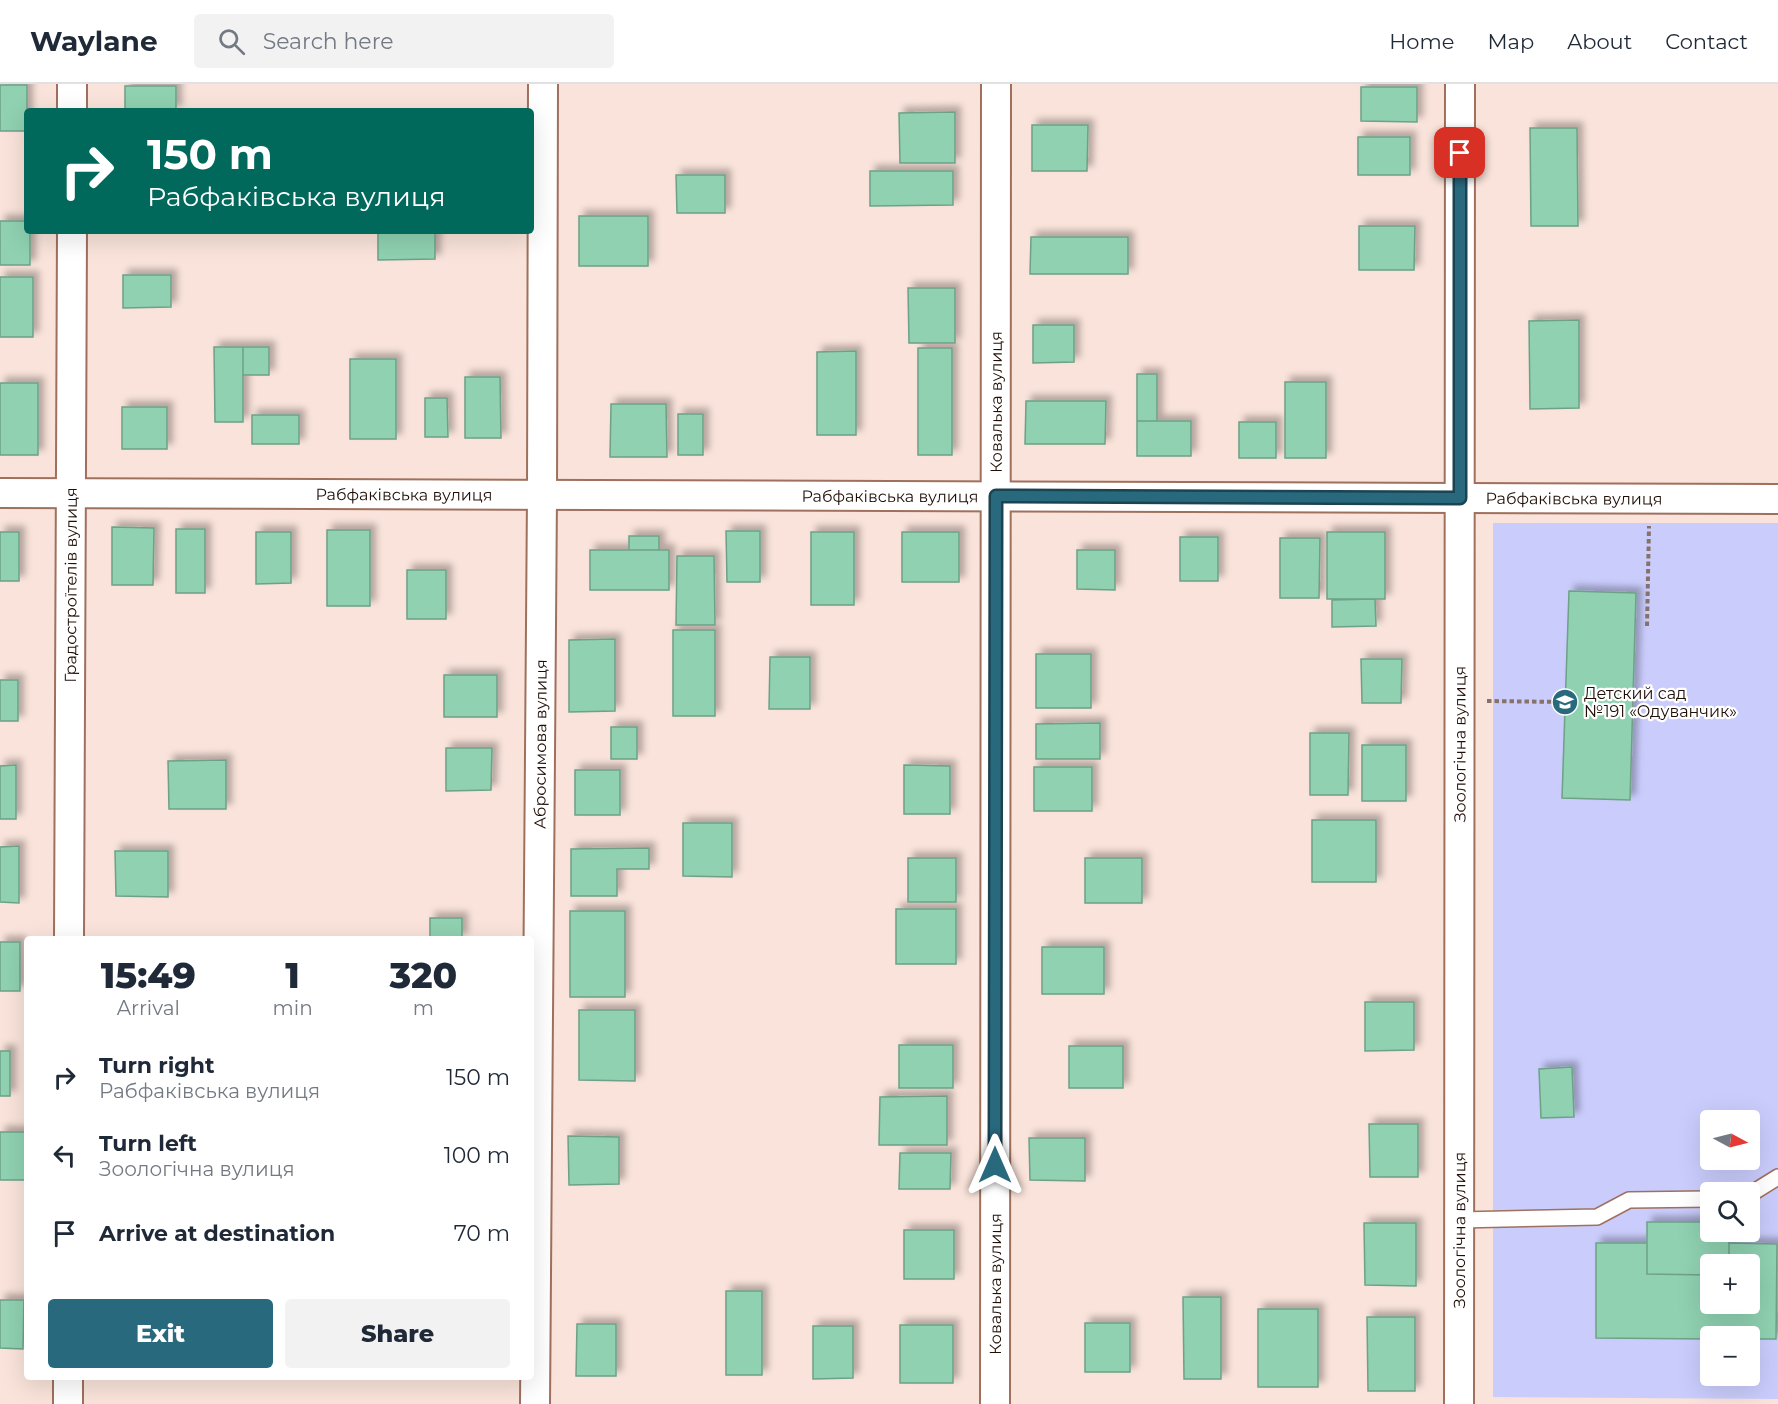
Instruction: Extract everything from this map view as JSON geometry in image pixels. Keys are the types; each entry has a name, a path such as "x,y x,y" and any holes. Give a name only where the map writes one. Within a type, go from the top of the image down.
{"street":[{"path":"72,84 72,108"},
{"name":"Абросимова вулиця","path":"535,1404 543,84"},
{"name":"Ковалька вулиця","path":"995,1404 996,84"},
{"name":"Зоологічна вулиця","path":"1460,84 1460,1404"},
{"name":"Градостроїтелiв вулиця","path":"69,936 72,234"},
{"name":"Рабфаківська вулиця","path":"0,493 1778,499"},
{"path":"68,1380 68,1404"}],"lane":[{"path":"1760,1189 1778,1177"},
{"path":"1460,1220 1597,1217 1629,1200 1700,1199"}],"path":[{"path":"1647,626 1650,499"},
{"path":"1483,701 1565,702"}],"shaded area":[{"path":"1493,523 1778,523 1778,1399 1493,1397"}],"building":[{"path":"0,85 27,85 24,131 0,131"},
{"path":"125,86 176,86 176,108 125,108"},
{"path":"1361,87 1417,87 1417,122 1361,121"},
{"path":"955,112 955,163 900,163 899,113"},
{"path":"1032,125 1088,125 1087,171 1032,171"},
{"path":"1530,128 1577,128 1578,226 1531,226"},
{"path":"1358,137 1410,137 1410,175 1358,175"},
{"path":"870,171 953,171 953,205 870,206"},
{"path":"676,175 725,175 725,213 677,213"},
{"path":"579,216 648,216 648,266 579,266"},
{"path":"0,221 24,221 24,234 30,234 30,265 0,265"},
{"path":"1359,226 1415,226 1414,270 1359,270"},
{"path":"378,234 435,234 435,259 378,260"},
{"path":"1031,237 1128,237 1128,274 1030,274"},
{"path":"123,275 171,275 171,307 123,308"},
{"path":"0,277 33,277 33,337 0,337"},
{"path":"908,288 955,288 955,343 909,343"},
{"path":"1579,320 1579,408 1530,409 1529,321"},
{"path":"1033,325 1074,325 1074,362 1033,363"},
{"path":"214,347 243,347 243,422 215,422"},
{"path":"243,347 269,347 269,375 243,375"},
{"path":"918,348 952,348 952,455 918,455"},
{"path":"856,351 856,435 817,435 817,352"},
{"path":"350,359 396,359 396,439 350,439"},
{"path":"1137,374 1157,374 1157,421 1137,421"},
{"path":"465,377 500,377 501,438 465,438"},
{"path":"1285,382 1326,382 1326,458 1285,458"},
{"path":"0,383 38,383 38,455 0,455"},
{"path":"425,398 447,398 448,437 425,437"},
{"path":"1026,401 1106,401 1105,444 1025,444"},
{"path":"611,404 666,404 667,457 610,457"},
{"path":"122,407 167,407 167,449 122,449"},
{"path":"678,414 703,414 703,455 678,455"},
{"path":"252,415 299,415 299,444 252,444"},
{"path":"1137,421 1191,421 1191,456 1137,456"},
{"path":"1239,422 1276,422 1276,458 1239,458"},
{"path":"112,527 154,528 153,585 112,585"},
{"path":"176,529 205,529 205,593 176,593"},
{"path":"327,530 370,530 370,606 327,606"},
{"path":"726,531 760,531 760,582 727,582"},
{"path":"0,532 19,532 19,581 0,581"},
{"path":"256,532 291,532 291,583 256,584"},
{"path":"811,532 854,532 854,605 811,605"},
{"path":"902,532 959,532 959,582 902,582"},
{"path":"1327,532 1385,532 1385,599 1327,599"},
{"path":"629,536 659,536 659,550 629,550"},
{"path":"1180,537 1218,537 1218,581 1180,581"},
{"path":"1280,538 1320,538 1319,598 1280,598"},
{"path":"590,550 669,550 669,590 590,590"},
{"path":"1077,550 1115,550 1115,590 1077,589"},
{"path":"677,556 714,556 715,625 676,625"},
{"path":"407,570 446,570 446,619 407,619"},
{"path":"1569,591 1636,593 1630,800 1562,798"},
{"path":"1375,599 1376,626 1332,627 1332,600"},
{"path":"673,630 715,630 715,716 673,716"},
{"path":"615,639 615,711 569,712 569,640"},
{"path":"1036,654 1091,654 1091,708 1036,708"},
{"path":"770,657 810,657 810,709 769,709"},
{"path":"1361,659 1402,659 1401,703 1362,703"},
{"path":"444,675 497,675 497,717 444,717"},
{"path":"0,680 18,680 18,721 0,721"},
{"path":"1100,723 1100,759 1036,759 1036,724"},
{"path":"611,727 637,727 637,759 611,759"},
{"path":"1310,733 1349,733 1348,795 1310,795"},
{"path":"1362,745 1406,745 1406,801 1362,801"},
{"path":"446,748 492,748 491,790 446,791"},
{"path":"226,760 226,809 169,809 168,761"},
{"path":"16,765 16,819 0,819 0,766"},
{"path":"904,765 950,766 950,814 904,814"},
{"path":"1034,767 1092,767 1092,811 1034,811"},
{"path":"575,770 620,770 620,815 575,815"},
{"path":"1312,820 1376,820 1376,882 1312,882"},
{"path":"683,823 732,823 732,877 683,876"},
{"path":"19,846 19,903 0,902 0,847"},
{"path":"649,848 649,869 617,869 617,896 571,896 571,849"},
{"path":"115,851 168,851 168,897 116,896"},
{"path":"908,858 956,858 956,902 908,902"},
{"path":"1085,858 1142,858 1142,903 1085,903"},
{"path":"896,909 956,909 956,964 896,964"},
{"path":"570,911 625,911 625,997 570,997"},
{"path":"430,918 462,918 462,936 430,936"},
{"path":"0,942 20,942 20,991 0,991"},
{"path":"1042,947 1104,947 1104,994 1042,994"},
{"path":"1365,1002 1414,1002 1414,1050 1365,1051"},
{"path":"579,1010 635,1010 635,1081 579,1080"},
{"path":"899,1045 953,1045 953,1088 899,1088"},
{"path":"1069,1046 1123,1046 1123,1088 1069,1088"},
{"path":"0,1051 10,1051 10,1096 0,1096"},
{"path":"1572,1067 1574,1117 1541,1118 1539,1069"},
{"path":"947,1096 947,1145 879,1145 880,1097"},
{"path":"1369,1124 1418,1124 1418,1177 1370,1177"},
{"path":"0,1132 24,1132 24,1180 0,1180"},
{"path":"568,1136 619,1137 619,1184 569,1185"},
{"path":"1029,1138 1085,1138 1085,1181 1030,1180"},
{"path":"900,1153 951,1153 950,1189 899,1189"},
{"path":"1647,1222 1700,1222 1700,1242 1729,1242 1729,1254 1700,1254 1700,1275 1647,1274"},
{"path":"1364,1223 1416,1223 1416,1286 1365,1285"},
{"path":"904,1230 954,1230 954,1279 904,1279"},
{"path":"1596,1243 1647,1243 1647,1274 1700,1275 1700,1314 1760,1314 1760,1254 1729,1254 1729,1243 1777,1244 1776,1339 1760,1339 1760,1326 1700,1326 1700,1339 1596,1338"},
{"path":"726,1291 762,1291 762,1375 726,1375"},
{"path":"1183,1297 1221,1297 1221,1379 1184,1379"},
{"path":"0,1300 24,1300 23,1349 0,1348"},
{"path":"1258,1309 1318,1309 1318,1387 1258,1387"},
{"path":"1367,1317 1415,1317 1415,1391 1368,1391"},
{"path":"1085,1323 1130,1323 1130,1372 1085,1372"},
{"path":"577,1324 616,1324 616,1376 576,1376"},
{"path":"900,1325 953,1325 953,1383 900,1383"},
{"path":"813,1326 853,1326 853,1378 813,1379"}],"place":[{"name":"Детский сад №191 «Одуванчик»","path":"1565,702"}],"route":[{"path":"995,1165 996,496 1460,498 1460,153"}]}
